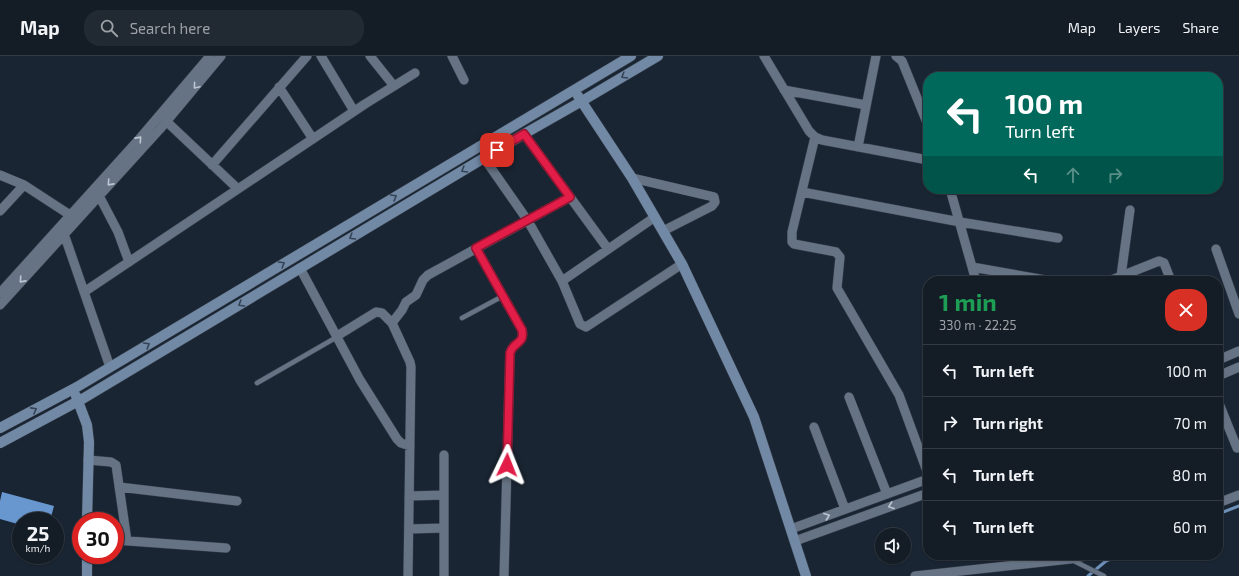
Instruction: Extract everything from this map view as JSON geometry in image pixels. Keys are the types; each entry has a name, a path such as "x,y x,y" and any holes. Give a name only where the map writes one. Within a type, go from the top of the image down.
{"main road":[{"path":"0,428 74,389 631,56"},
{"path":"0,443 78,401 524,134 658,56"},
{"path":"574,90 632,178 682,264 754,417 806,574"},
{"path":"74,389 85,415 87,425 87,512"},
{"path":"87,564 87,576"}],"street":[{"path":"0,305 62,230 70,215 97,192 141,137 210,56"},
{"path":"0,292 62,230 166,121 221,56"},
{"path":"212,165 307,56"},
{"path":"321,56 354,111"},
{"path":"370,56 394,86"},
{"path":"452,56 464,80"},
{"path":"764,56 809,131 815,136 822,140 923,159"},
{"path":"858,147 876,56"},
{"path":"896,56 902,61 923,109"},
{"path":"84,292 354,111 414,73"},
{"path":"279,88 313,139"},
{"path":"784,90 866,106"},
{"path":"166,121 238,189"},
{"path":"524,134 608,249"},
{"path":"815,136 792,232 792,242 794,244 836,252 839,254 837,288 899,395 923,460"},
{"path":"484,158 528,221 562,281 580,324 586,327 682,264"},
{"path":"0,175 24,185 70,215"},
{"path":"632,178 714,198 715,202 712,206 663,231"},
{"path":"0,211 24,185"},
{"path":"97,192 118,232 129,262"},
{"path":"802,192 960,222 1058,238"},
{"path":"952,194 975,276"},
{"path":"392,323 406,302 416,295 425,277 570,197"},
{"path":"1115,276 1130,210"},
{"path":"562,281 655,217"},
{"path":"62,230 110,367"},
{"path":"476,248 522,330 523,336 522,339 511,348 510,353 504,576"},
{"path":"1216,249 1239,314"},
{"path":"1122,276 1159,261 1164,263 1169,276"},
{"path":"972,267 1023,276"},
{"path":"300,268 360,380 397,439 401,443 410,446"},
{"path":"337,336 376,312 382,313 392,323 411,364 408,576"},
{"path":"1223,358 1239,351"},
{"path":"1223,359 1236,368"},
{"path":"1223,374 1236,368"},
{"path":"850,397 887,494"},
{"path":"1223,413 1237,448"},
{"path":"814,426 845,509"},
{"path":"444,455 444,576"},
{"path":"88,460 114,463 116,465 127,541"},
{"path":"791,529 923,481"},
{"path":"119,487 237,501"},
{"path":"904,487 908,500"},
{"path":"795,541 923,494"},
{"path":"409,496 444,495"},
{"path":"1223,501 1239,495"},
{"path":"409,529 444,528"},
{"path":"124,541 226,548"},
{"path":"915,576 1019,560"}],"lane":[{"path":"462,318 503,296"},
{"path":"257,383 337,336"},
{"path":"1072,560 1103,576"}],"building":[{"path":"2,492 54,506 52,512 12,512 12,522 0,519 0,501"}],"waterway":[{"path":"1223,512 1239,506"},
{"path":"1088,576 1108,560"}],"route":[{"path":"497,150 524,134 570,197 476,248 522,330 523,336 520,341 511,348 510,353 507,465"}]}
